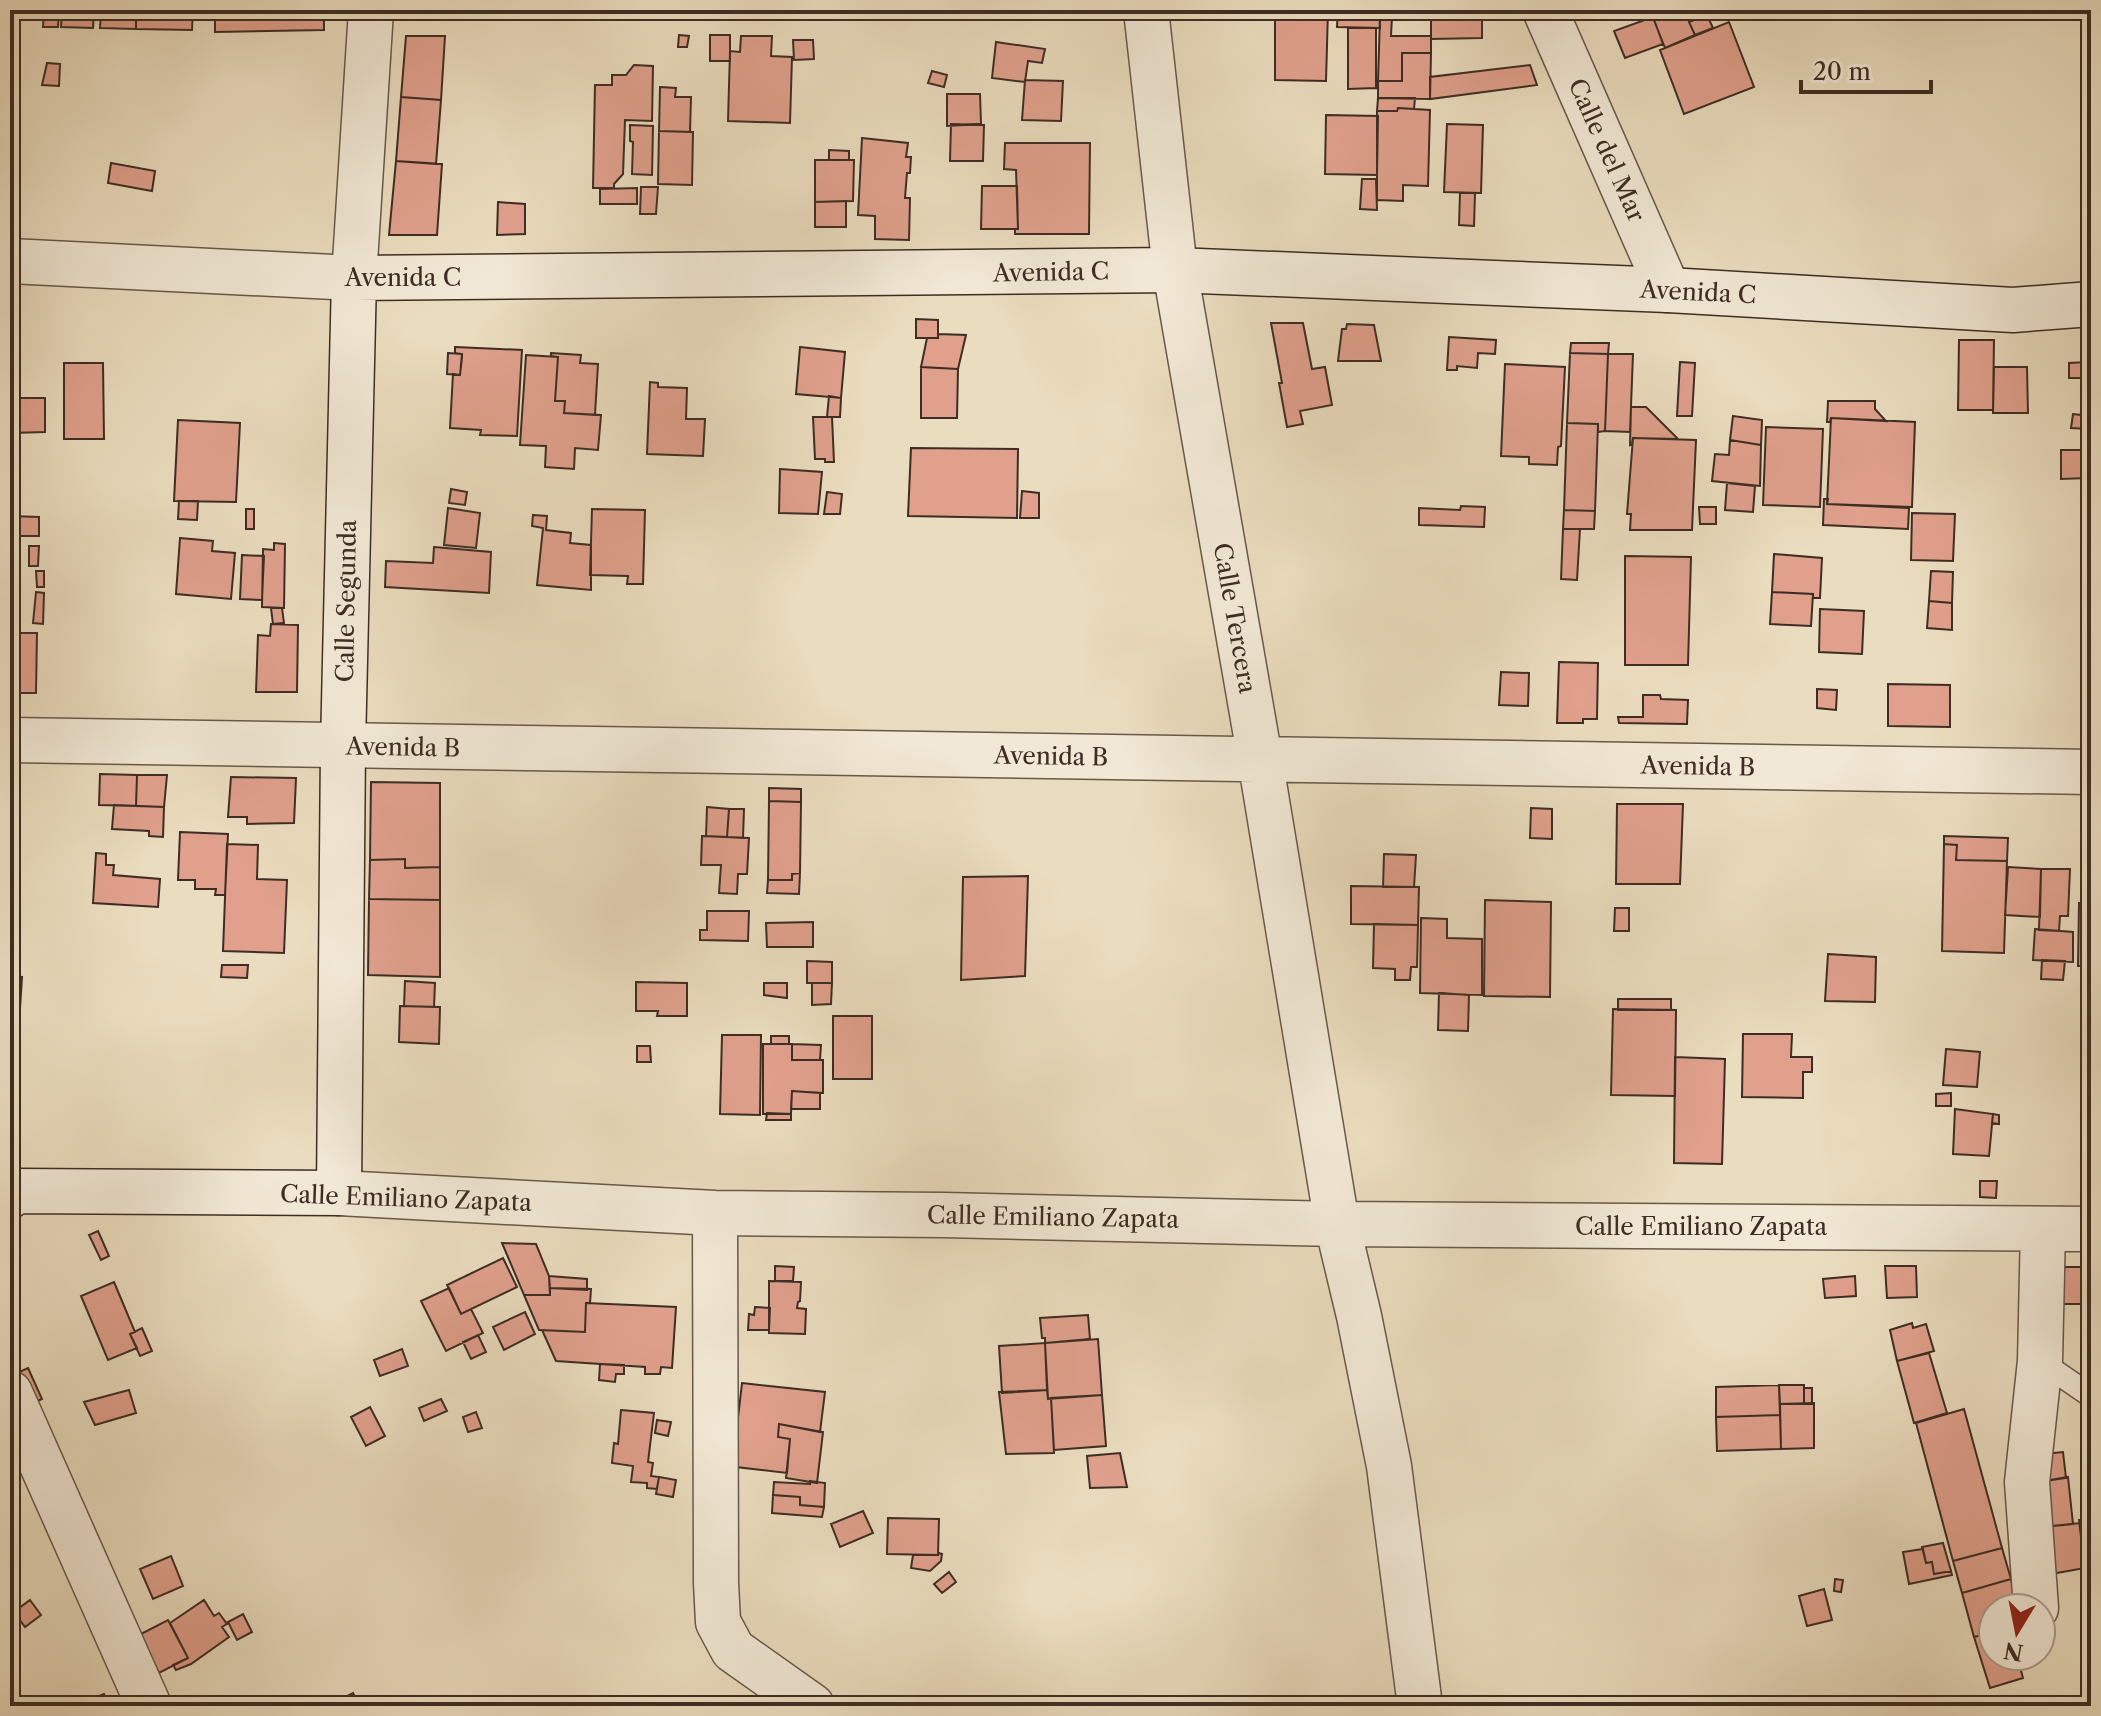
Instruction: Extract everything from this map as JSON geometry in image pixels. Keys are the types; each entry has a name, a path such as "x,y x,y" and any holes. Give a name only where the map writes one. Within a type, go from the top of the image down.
{"street":[{"name":"Calle Segunda","path":"339,1193 343,746 354,278 371,10"},
{"name":"Calle Tercera","path":"1146,10 1175,270 1337,1224 1389,1466 1420,1706"},
{"name":"Calle del Mar","path":"1545,10 1668,290"},
{"name":"Avenida C","path":"10,261 354,278 1175,270 1668,290 2013,310 2091,304"},
{"name":"Avenida B","path":"10,740 2091,772"},
{"name":"Calle Emiliano Zapata","path":"12,1192 339,1193 715,1213 1337,1224 2091,1229"},
{"path":"715,1213 718,1622 733,1650 812,1706"},
{"path":"2035,1592 2027,1482 2040,1361 2043,1229"},
{"path":"10,1393 149,1706"}],"lane":[{"path":"2040,1361 2091,1396"}],"building":[{"path":"44,10 59,10 58,27 43,27"},
{"path":"101,10 136,10 136,29 100,28"},
{"path":"136,10 193,10 192,30 136,29"},
{"path":"215,10 324,10 324,30 215,32"},
{"path":"1275,10 1328,10 1326,81 1275,80"},
{"path":"1338,10 1380,10 1380,28 1337,27"},
{"path":"1431,10 1482,10 1482,38 1431,39"},
{"path":"1650,10 1705,10 1707,15 1689,22 1695,35 1665,48"},
{"path":"62,11 94,13 93,28 61,27"},
{"path":"1707,15 1713,28 1695,35 1689,22"},
{"path":"1380,16 1392,16 1391,36 1431,36 1431,53 1402,53 1402,81 1378,81"},
{"path":"1653,17 1663,44 1625,58 1614,31"},
{"path":"1729,22 1754,87 1684,114 1660,50"},
{"path":"1348,28 1376,28 1376,88 1348,89"},
{"path":"679,35 689,36 687,47 678,47"},
{"path":"710,35 730,35 730,61 710,61"},
{"path":"406,36 445,36 441,100 401,97"},
{"path":"741,36 772,36 771,56 792,57 790,123 728,121 730,51 740,52"},
{"path":"793,40 813,40 814,59 794,60"},
{"path":"996,42 1045,49 1042,63 1028,61 1025,82 992,78"},
{"path":"1402,53 1431,53 1430,99 1378,98 1378,81 1402,81"},
{"path":"47,63 60,64 59,86 42,85"},
{"path":"634,65 653,66 652,121 625,120 623,174 614,188 593,188 595,85 612,85 612,75 626,75"},
{"path":"1530,65 1537,85 1430,99 1430,77"},
{"path":"932,71 947,75 944,87 928,83"},
{"path":"1025,80 1063,81 1061,121 1022,120"},
{"path":"660,87 676,88 675,97 691,97 690,132 659,131"},
{"path":"947,94 980,94 981,124 947,126"},
{"path":"401,97 441,100 436,164 396,161"},
{"path":"1378,98 1415,98 1414,109 1377,111"},
{"path":"1398,108 1430,110 1428,186 1403,185 1403,201 1377,200 1377,111 1397,111"},
{"path":"1326,115 1378,116 1377,175 1325,174"},
{"path":"951,124 984,125 983,161 950,161"},
{"path":"1447,124 1483,125 1481,193 1444,192"},
{"path":"630,125 653,126 652,175 632,174"},
{"path":"659,131 693,132 692,185 658,184"},
{"path":"862,138 908,143 906,157 911,157 905,198 910,198 909,240 875,239 875,216 858,215"},
{"path":"1005,143 1090,143 1089,234 1015,234 1015,229 1018,229 1016,170 1004,169"},
{"path":"829,150 849,151 849,160 829,160"},
{"path":"815,160 854,160 853,201 815,202"},
{"path":"396,161 442,164 437,235 389,235"},
{"path":"111,163 155,171 152,191 108,183"},
{"path":"1362,179 1376,179 1377,210 1360,209"},
{"path":"982,186 1017,186 1018,229 981,229"},
{"path":"641,187 658,187 656,214 640,214"},
{"path":"637,188 637,204 600,204 600,189"},
{"path":"1460,193 1475,193 1474,226 1459,225"},
{"path":"846,201 846,227 815,227 815,202"},
{"path":"498,202 525,204 525,234 497,235"},
{"path":"916,319 938,320 938,338 916,338"},
{"path":"1271,323 1303,323 1312,369 1325,367 1332,405 1300,411 1303,424 1287,427"},
{"path":"1347,324 1374,325 1381,361 1338,361 1342,329 1346,329"},
{"path":"938,334 966,335 958,369 921,367 927,338 938,338"},
{"path":"1449,337 1496,340 1495,354 1478,353 1477,368 1457,366 1457,370 1447,370"},
{"path":"1959,340 1994,340 1993,410 1958,410"},
{"path":"1571,343 1609,343 1608,354 1570,353"},
{"path":"455,347 522,350 517,436 480,435 481,430 450,428 453,374 460,375 462,357 462,354 455,353"},
{"path":"800,347 845,352 841,398 796,394"},
{"path":"448,353 462,354 460,375 447,374"},
{"path":"551,353 581,355 580,363 598,364 595,415 564,413 565,401 555,401 558,357 551,356"},
{"path":"1570,353 1608,354 1605,431 1598,432 1598,424 1567,423"},
{"path":"1608,354 1633,354 1630,432 1605,431"},
{"path":"526,355 558,357 555,401 565,401 564,413 601,415 598,450 575,448 574,469 545,467 546,446 520,445"},
{"path":"1680,362 1695,363 1692,416 1677,416"},
{"path":"2087,362 2086,378 2069,378 2069,363"},
{"path":"64,363 103,363 104,439 64,439"},
{"path":"1505,364 1565,367 1561,446 1558,447 1557,465 1529,464 1529,457 1501,456"},
{"path":"921,367 958,369 957,418 921,418"},
{"path":"1994,367 2027,367 2028,413 1993,413"},
{"path":"650,382 658,383 658,387 687,388 686,419 705,419 703,456 647,454"},
{"path":"829,396 841,398 840,417 827,417"},
{"path":"10,398 45,398 45,432 10,433"},
{"path":"1828,401 1875,401 1875,409 1886,421 1831,418 1827,422"},
{"path":"1631,407 1646,407 1678,439 1633,438 1630,445"},
{"path":"2073,414 2089,416 2089,429 2071,428"},
{"path":"1733,416 1762,420 1761,445 1730,440"},
{"path":"813,417 832,417 834,462 815,459"},
{"path":"1831,418 1915,422 1912,507 1827,504"},
{"path":"178,420 240,423 236,502 174,501"},
{"path":"1567,423 1598,424 1595,511 1564,510"},
{"path":"1766,427 1823,429 1820,507 1763,505"},
{"path":"1633,438 1696,440 1692,530 1630,530 1631,514 1627,514"},
{"path":"1730,440 1761,445 1760,486 1712,481 1715,454 1729,455"},
{"path":"911,448 1018,449 1017,518 908,516"},
{"path":"2061,450 2088,450 2087,478 2061,479"},
{"path":"780,469 822,472 818,514 779,513"},
{"path":"1727,483 1755,486 1753,512 1725,510"},
{"path":"451,489 467,492 465,505 449,503"},
{"path":"1022,491 1039,493 1039,518 1020,518"},
{"path":"827,492 842,494 840,514 824,514"},
{"path":"1824,499 1828,499 1827,504 1909,508 1908,529 1823,525"},
{"path":"179,501 198,501 197,520 178,519"},
{"path":"1461,506 1485,507 1484,527 1419,525 1419,508 1460,510"},
{"path":"1699,507 1716,507 1716,524 1700,524"},
{"path":"448,508 480,513 476,548 444,545"},
{"path":"246,509 254,509 254,529 246,529"},
{"path":"592,509 645,510 643,584 627,584 628,576 590,575"},
{"path":"1564,510 1595,511 1594,529 1563,529"},
{"path":"1912,513 1955,514 1953,561 1911,560"},
{"path":"533,515 547,516 546,530 571,533 570,543 591,545 591,590 537,585 543,528 532,526"},
{"path":"10,516 39,517 39,536 10,536"},
{"path":"1563,529 1580,529 1577,580 1561,579"},
{"path":"180,538 213,541 212,551 235,553 231,599 176,594"},
{"path":"274,543 285,544 284,608 262,607 263,549 274,550"},
{"path":"29,546 39,546 38,566 29,566"},
{"path":"434,547 491,552 489,593 385,587 386,561 433,563"},
{"path":"1774,554 1822,558 1820,598 1813,598 1813,594 1772,592"},
{"path":"242,555 264,556 262,600 240,599"},
{"path":"1625,556 1691,557 1688,665 1625,665"},
{"path":"36,571 44,571 44,587 37,587"},
{"path":"1931,571 1953,572 1952,603 1929,601"},
{"path":"36,592 44,593 43,624 33,623"},
{"path":"1772,592 1813,594 1811,626 1770,624"},
{"path":"1929,601 1952,603 1952,630 1927,628"},
{"path":"271,608 282,608 284,623 273,624"},
{"path":"1820,609 1864,611 1862,654 1819,652"},
{"path":"271,624 298,625 297,692 256,692 258,635 270,636"},
{"path":"10,633 37,633 36,693 10,693"},
{"path":"1559,662 1598,663 1597,719 1583,719 1583,723 1557,723"},
{"path":"1501,672 1529,673 1528,706 1499,705"},
{"path":"1888,684 1950,685 1950,727 1888,726"},
{"path":"1817,689 1837,690 1836,710 1817,708"},
{"path":"1643,695 1688,700 1687,724 1619,723 1618,717 1643,717"},
{"path":"100,774 137,775 136,806 99,805"},
{"path":"137,775 167,775 164,807 136,806"},
{"path":"231,777 296,778 294,823 247,824 247,817 228,817"},
{"path":"371,782 440,783 440,867 405,868 405,859 370,860"},
{"path":"769,788 801,789 801,802 769,801"},
{"path":"769,801 801,802 800,873 792,874 792,880 768,880"},
{"path":"1617,804 1683,804 1680,884 1616,884"},
{"path":"114,805 164,807 163,837 149,836 149,831 112,829"},
{"path":"707,807 729,809 727,837 706,836"},
{"path":"1531,808 1552,809 1552,839 1530,838"},
{"path":"729,809 744,809 743,838 727,837"},
{"path":"180,832 228,834 225,895 215,895 216,889 195,889 195,880 178,880"},
{"path":"702,836 749,838 747,874 738,874 737,894 719,893 721,865 701,865"},
{"path":"1944,836 2008,838 2007,861 1956,860 1957,845 1944,844"},
{"path":"227,844 258,845 257,879 287,880 284,953 223,951"},
{"path":"1944,844 1957,845 1956,860 2007,861 2004,953 1942,951"},
{"path":"96,853 106,854 106,865 114,865 113,875 160,879 158,907 93,903"},
{"path":"1384,854 1416,855 1414,887 1383,887"},
{"path":"405,859 405,868 440,867 440,900 369,899 370,860"},
{"path":"2008,867 2041,869 2040,917 2005,915"},
{"path":"2041,869 2070,869 2068,916 2060,916 2059,931 2039,930"},
{"path":"800,873 799,894 767,893 768,880 792,880 792,874"},
{"path":"1028,876 1025,976 961,980 963,877"},
{"path":"1351,886 1419,887 1418,925 1351,924"},
{"path":"369,899 440,900 440,977 368,975"},
{"path":"1485,900 1551,902 1550,997 1484,996"},
{"path":"2079,903 2091,903 2091,966 2078,966"},
{"path":"1615,908 1629,908 1629,931 1614,931"},
{"path":"707,911 749,911 748,941 700,940 700,930 707,930"},
{"path":"1421,918 1447,919 1447,938 1482,939 1482,995 1420,993"},
{"path":"813,922 813,947 767,947 766,923"},
{"path":"1374,924 1418,925 1417,967 1411,967 1410,980 1395,980 1395,969 1373,968"},
{"path":"2035,929 2073,932 2073,962 2033,960"},
{"path":"1828,954 1876,957 1875,1002 1825,1001"},
{"path":"2042,960 2065,961 2063,980 2041,979"},
{"path":"807,961 832,962 832,983 807,983"},
{"path":"222,965 248,965 247,978 221,977"},
{"path":"10,976 22,977 18,1040 10,1039"},
{"path":"405,981 435,983 434,1007 404,1006"},
{"path":"636,982 687,983 687,1016 657,1016 658,1011 636,1011"},
{"path":"764,983 787,983 787,998 764,995"},
{"path":"812,983 832,983 831,1004 812,1005"},
{"path":"1439,993 1469,995 1468,1031 1438,1030"},
{"path":"1618,999 1671,999 1671,1010 1618,1010"},
{"path":"400,1006 440,1007 439,1044 399,1042"},
{"path":"1613,1009 1676,1010 1675,1096 1611,1095"},
{"path":"833,1016 872,1016 872,1079 833,1079"},
{"path":"1743,1034 1792,1034 1791,1057 1812,1057 1812,1072 1803,1072 1803,1098 1742,1097"},
{"path":"722,1035 761,1035 760,1115 720,1114"},
{"path":"771,1036 789,1036 789,1044 771,1044"},
{"path":"10,1039 13,1039 10,1083"},
{"path":"763,1044 792,1044 792,1060 823,1060 823,1093 792,1091 791,1114 763,1114"},
{"path":"792,1044 821,1045 820,1060 792,1060"},
{"path":"637,1046 650,1046 651,1062 637,1062"},
{"path":"1946,1049 1980,1052 1977,1087 1943,1085"},
{"path":"1675,1057 1725,1059 1722,1164 1674,1163"},
{"path":"792,1091 820,1093 820,1109 791,1109"},
{"path":"1951,1093 1951,1106 1936,1106 1936,1094"},
{"path":"1955,1109 1993,1114 1989,1156 1953,1154"},
{"path":"767,1113 791,1114 791,1120 766,1120"},
{"path":"1993,1114 1999,1115 1999,1124 1992,1123"},
{"path":"1980,1181 1997,1181 1996,1198 1980,1197"},
{"path":"98,1231 109,1256 101,1260 89,1235"},
{"path":"502,1243 536,1244 549,1276 550,1295 524,1295"},
{"path":"503,1258 517,1287 461,1314 447,1285"},
{"path":"775,1266 794,1267 793,1281 775,1281"},
{"path":"1885,1266 1916,1266 1917,1297 1887,1298"},
{"path":"2059,1267 2091,1267 2091,1304 2059,1304"},
{"path":"549,1276 587,1279 587,1290 550,1288"},
{"path":"1855,1276 1856,1296 1825,1298 1823,1279"},
{"path":"769,1281 801,1282 797,1308 806,1309 805,1334 769,1333"},
{"path":"114,1282 135,1332 130,1334 137,1348 108,1360 81,1296"},
{"path":"449,1288 461,1314 471,1309 483,1333 446,1351 421,1301"},
{"path":"550,1288 591,1289 590,1303 586,1303 585,1332 539,1330 524,1295 550,1295"},
{"path":"586,1303 676,1307 672,1368 661,1367 660,1374 645,1374 645,1367 556,1361 542,1330 585,1332"},
{"path":"755,1307 770,1308 769,1330 748,1330 749,1314 754,1315"},
{"path":"525,1312 535,1334 504,1350 493,1327"},
{"path":"1088,1315 1090,1339 1045,1343 1045,1338 1042,1338 1040,1318"},
{"path":"1912,1323 1913,1328 1926,1324 1934,1351 1897,1361 1890,1330"},
{"path":"142,1328 152,1351 140,1356 130,1334"},
{"path":"478,1335 486,1352 471,1359 463,1342"},
{"path":"1098,1339 1102,1395 1048,1399 1045,1343"},
{"path":"1045,1343 1047,1390 1002,1393 999,1346"},
{"path":"402,1349 408,1366 380,1376 374,1360"},
{"path":"1929,1353 1947,1413 1914,1423 1897,1361"},
{"path":"600,1364 624,1365 624,1374 616,1374 615,1382 599,1380"},
{"path":"28,1368 42,1399 18,1410 10,1376"},
{"path":"742,1383 825,1392 820,1432 779,1424 778,1437 790,1439 787,1473 727,1466 731,1418 738,1418"},
{"path":"1779,1385 1804,1385 1804,1404 1780,1404"},
{"path":"1779,1385 1780,1415 1716,1417 1716,1387"},
{"path":"1804,1388 1812,1388 1812,1404 1804,1404"},
{"path":"129,1390 136,1413 95,1425 84,1402"},
{"path":"1047,1390 1048,1399 1051,1398 1054,1453 1006,1454 999,1392"},
{"path":"1102,1395 1106,1446 1054,1450 1051,1398"},
{"path":"441,1399 447,1411 424,1421 419,1408"},
{"path":"1814,1403 1814,1448 1781,1449 1780,1404"},
{"path":"370,1407 385,1436 366,1446 351,1417"},
{"path":"1964,1409 2002,1548 1953,1561 1916,1423"},
{"path":"621,1410 654,1413 648,1462 653,1463 651,1476 659,1477 657,1489 647,1488 647,1483 631,1482 633,1466 612,1463 614,1443 618,1444"},
{"path":"476,1412 482,1428 468,1432 463,1417"},
{"path":"1780,1415 1781,1449 1717,1451 1716,1417"},
{"path":"657,1420 671,1422 668,1436 655,1433"},
{"path":"779,1424 823,1432 817,1483 786,1478 790,1439 778,1437"},
{"path":"2063,1452 2066,1478 2038,1482 2035,1455"},
{"path":"1120,1453 1127,1487 1090,1488 1087,1456"},
{"path":"659,1477 676,1480 673,1497 656,1494"},
{"path":"2068,1477 2073,1524 2043,1527 2038,1482"},
{"path":"810,1481 825,1483 824,1507 800,1505 800,1497 773,1495 774,1482 810,1484"},
{"path":"773,1495 800,1497 800,1505 824,1507 822,1517 772,1513"},
{"path":"863,1511 873,1533 840,1547 831,1524"},
{"path":"888,1518 939,1519 938,1555 887,1554"},
{"path":"2091,1518 2091,1570 2085,1571 2079,1520"},
{"path":"2080,1523 2085,1568 2040,1576 2043,1527"},
{"path":"1943,1543 1951,1571 1934,1574 1932,1562 1926,1563 1922,1547"},
{"path":"2002,1548 2011,1579 1962,1593 1953,1561"},
{"path":"1923,1549 1926,1563 1932,1562 1934,1574 1951,1571 1952,1575 1909,1584 1903,1552"},
{"path":"942,1554 941,1561 930,1571 911,1568 913,1555"},
{"path":"171,1556 183,1586 153,1599 140,1569"},
{"path":"949,1572 956,1582 942,1593 934,1584"},
{"path":"1835,1579 1843,1580 1841,1592 1834,1591"},
{"path":"2011,1579 2014,1592 1977,1592 1977,1636 1974,1637 1962,1593"},
{"path":"1824,1589 1832,1620 1807,1626 1799,1596"},
{"path":"30,1600 41,1615 25,1627 14,1612"},
{"path":"204,1600 214,1616 219,1613 227,1624 222,1627 229,1637 191,1664 176,1670 173,1665 188,1658 170,1623"},
{"path":"243,1614 252,1632 237,1640 228,1622"},
{"path":"168,1620 188,1658 159,1673 139,1635"},
{"path":"1985,1672 2021,1672 2023,1678 1990,1688"},
{"path":"353,1693 359,1706 327,1706"},
{"path":"104,1694 109,1706 74,1706"}]}
